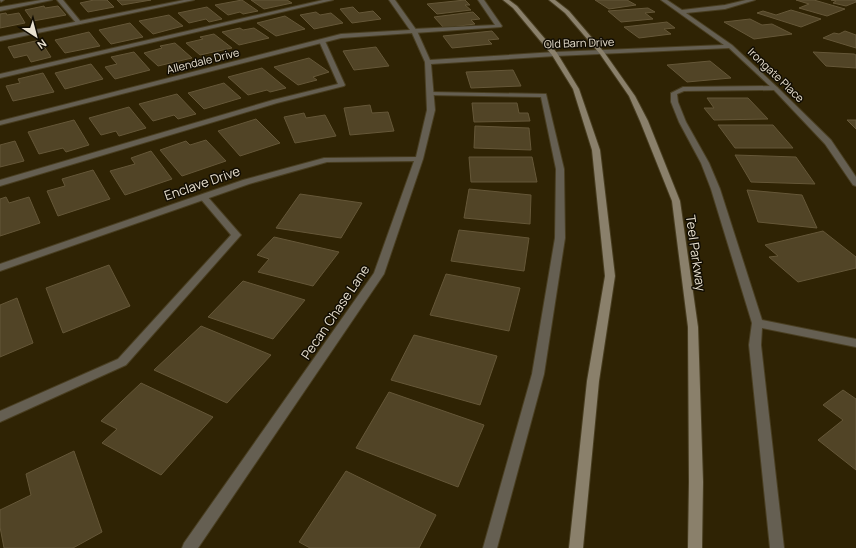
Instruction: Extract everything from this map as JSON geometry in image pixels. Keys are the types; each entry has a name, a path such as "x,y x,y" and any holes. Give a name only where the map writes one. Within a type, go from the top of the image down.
{"main road":[{"path":"506,0 515,7 555,54 576,89 596,150 610,276 593,381 576,548"},
{"name":"Teel Parkway","path":"552,0 567,12 602,53 632,96 644,121 676,201 693,327 696,482 695,548"}],"street":[{"path":"0,9 49,0"},
{"path":"60,0 79,23"},
{"path":"0,39 191,0"},
{"path":"0,76 330,0"},
{"name":"Pecan Chase Lane","path":"189,548 379,274 419,159 431,110 428,62 414,31 398,6 392,0"},
{"name":"Allendale Drive","path":"0,123 341,36 499,26 481,0"},
{"name":"Irongate Place","path":"664,0 730,46 776,88 828,142 856,183"},
{"path":"682,12 725,7 752,0"},
{"path":"0,183 275,101 342,85 322,41"},
{"name":"Old Barn Drive","path":"428,62 555,54 730,46"},
{"path":"776,88 682,89 674,93 674,99 680,117 710,173 743,277 752,299 757,323 755,345 777,548"},
{"path":"430,94 544,95 560,169 560,238 538,374 490,548"},
{"name":"Enclave Drive","path":"0,268 246,182 327,160 419,159"},
{"path":"0,417 122,362 236,234 203,197"},
{"path":"757,323 856,343"}],"building":[{"path":"94,0 107,0 114,7 88,12 80,3"},
{"path":"117,0 151,0 122,5"},
{"path":"242,0 258,11 243,14 240,12 228,15 215,5"},
{"path":"251,0 287,0 292,3 264,9"},
{"path":"465,0 470,5 465,5 471,10 437,14 427,4"},
{"path":"595,0 627,0 636,5 609,9"},
{"path":"796,0 814,0 845,9 827,16 799,8 809,4"},
{"path":"831,0 856,0 856,2 846,6 833,3 836,1"},
{"path":"44,6 45,8 58,6 66,15 33,21 25,10"},
{"path":"207,7 222,19 209,22 206,19 189,23 178,13"},
{"path":"353,7 359,13 373,11 381,19 352,23 340,9"},
{"path":"648,8 655,12 645,13 653,19 621,22 608,11"},
{"path":"791,10 821,19 801,27 757,13 763,11 776,15"},
{"path":"316,12 320,15 331,13 343,23 314,29 300,15"},
{"path":"473,12 480,19 471,20 475,24 444,28 434,17"},
{"path":"6,13 7,15 19,13 25,23 0,28 0,14"},
{"path":"169,15 183,26 153,34 139,21"},
{"path":"285,16 305,29 276,36 257,23"},
{"path":"750,19 762,25 772,24 792,34 754,39 724,22"},
{"path":"667,22 675,28 664,29 671,34 639,38 624,27"},
{"path":"130,23 143,37 111,44 99,30"},
{"path":"240,28 243,30 254,28 269,38 239,45 222,32"},
{"path":"492,31 499,39 488,40 492,44 452,48 443,36"},
{"path":"845,31 856,35 856,48 823,38 834,33 839,34"},
{"path":"89,32 100,46 65,53 55,40"},
{"path":"214,34 232,48 200,55 186,43 203,39 200,37"},
{"path":"40,40 51,57 31,62 27,55 14,58 8,47"},
{"path":"175,43 192,58 158,66 144,53 162,48 160,46"},
{"path":"376,47 389,66 354,70 343,51"},
{"path":"134,52 150,70 115,79 105,67 117,64 111,57"},
{"path":"813,52 854,54 856,55 856,68 826,66"},
{"path":"309,58 329,72 313,77 317,80 298,85 274,67"},
{"path":"710,61 731,78 687,82 667,65"},
{"path":"91,64 103,79 65,89 55,73"},
{"path":"262,68 286,88 270,92 267,90 248,95 228,77"},
{"path":"513,70 521,86 471,88 466,72"},
{"path":"43,73 54,92 13,101 6,86 20,83 18,79"},
{"path":"224,83 241,98 204,109 188,93"},
{"path":"177,94 196,114 178,119 174,115 153,121 139,104"},
{"path":"707,98 748,98 768,119 714,120 704,108 714,108"},
{"path":"472,103 517,103 519,113 528,113 530,121 474,122"},
{"path":"370,105 372,113 388,112 394,131 350,135 344,108"},
{"path":"129,107 146,128 119,136 116,131 101,135 89,118"},
{"path":"304,113 306,118 325,115 336,136 295,143 284,117"},
{"path":"256,119 280,143 240,156 218,131"},
{"path":"74,120 89,145 66,152 63,148 39,154 28,132"},
{"path":"847,120 856,120 856,129"},
{"path":"718,125 773,125 793,148 735,148"},
{"path":"475,126 529,128 531,150 474,148"},
{"path":"206,140 226,161 182,176 160,150 186,141 190,145"},
{"path":"15,141 24,161 0,167 0,145"},
{"path":"151,151 172,179 125,195 110,171 135,164 131,158"},
{"path":"735,155 796,157 815,184 751,182"},
{"path":"469,157 532,157 537,182 471,182"},
{"path":"93,170 110,199 58,216 47,191 65,186 62,179"},
{"path":"469,189 531,195 530,224 464,218"},
{"path":"747,190 802,195 817,228 758,222"},
{"path":"300,194 362,203 341,238 276,228"},
{"path":"6,197 9,203 29,197 40,223 0,236 0,199"},
{"path":"459,230 529,238 524,271 451,261"},
{"path":"823,231 856,257 856,268 798,282 769,257 778,256 765,245"},
{"path":"274,237 339,252 313,286 258,272 269,259 257,255"},
{"path":"109,265 130,306 63,333 46,288"},
{"path":"446,274 520,288 509,331 430,315"},
{"path":"243,281 305,300 273,339 208,317"},
{"path":"17,298 33,343 0,357 0,305"},
{"path":"201,326 271,355 227,403 154,370"},
{"path":"414,335 497,356 480,405 391,380"},
{"path":"141,383 213,417 161,475 102,443 117,429 101,421"},
{"path":"843,390 856,399 856,470 818,440 843,420 823,405"},
{"path":"389,392 484,425 458,487 356,448"},
{"path":"74,451 102,532 73,548 4,548 0,527 0,510 31,495 26,474"},
{"path":"346,471 436,515 419,548 310,548 299,542"}]}
